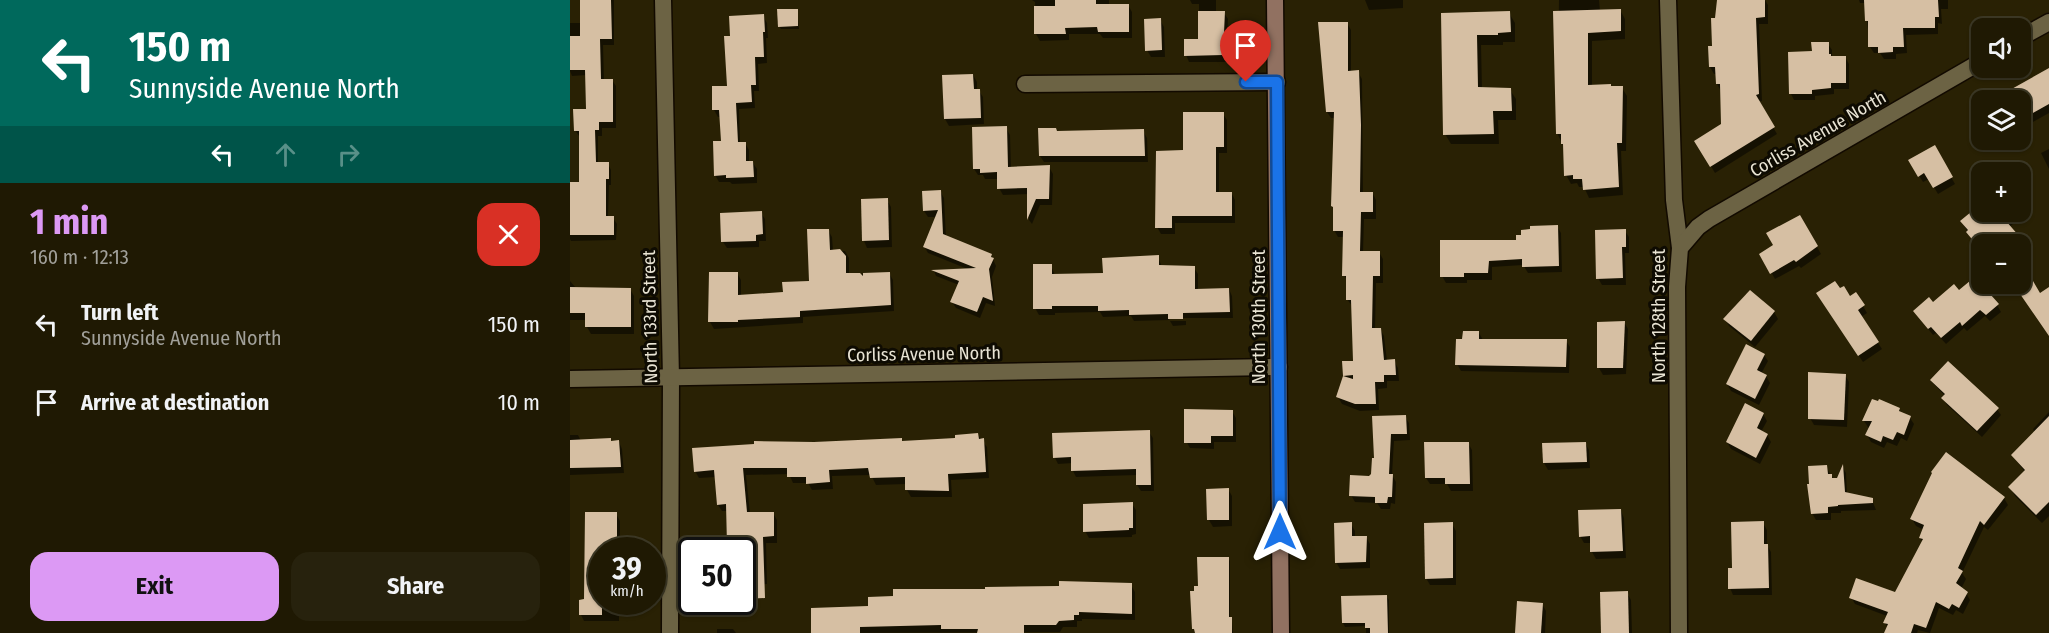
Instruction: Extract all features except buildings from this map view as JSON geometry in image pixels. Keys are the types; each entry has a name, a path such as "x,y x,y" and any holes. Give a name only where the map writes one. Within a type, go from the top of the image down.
{"main road":[{"name":"North 130th Street","path":"1275,0 1281,633"}],"street":[{"name":"North 133rd Street","path":"663,0 671,378 670,633"},
{"name":"North 128th Street","path":"1668,0 1674,200 1680,248 1677,287 1679,633"},
{"path":"2031,32 2049,22"},
{"name":"Corliss Avenue North","path":"1680,248 1698,227 1709,219 1971,68"},
{"path":"1025,84 1277,82"},
{"name":"Corliss Avenue North","path":"570,379 1279,367"}],"route":[{"path":"1246,82 1277,82 1280,532"}]}
